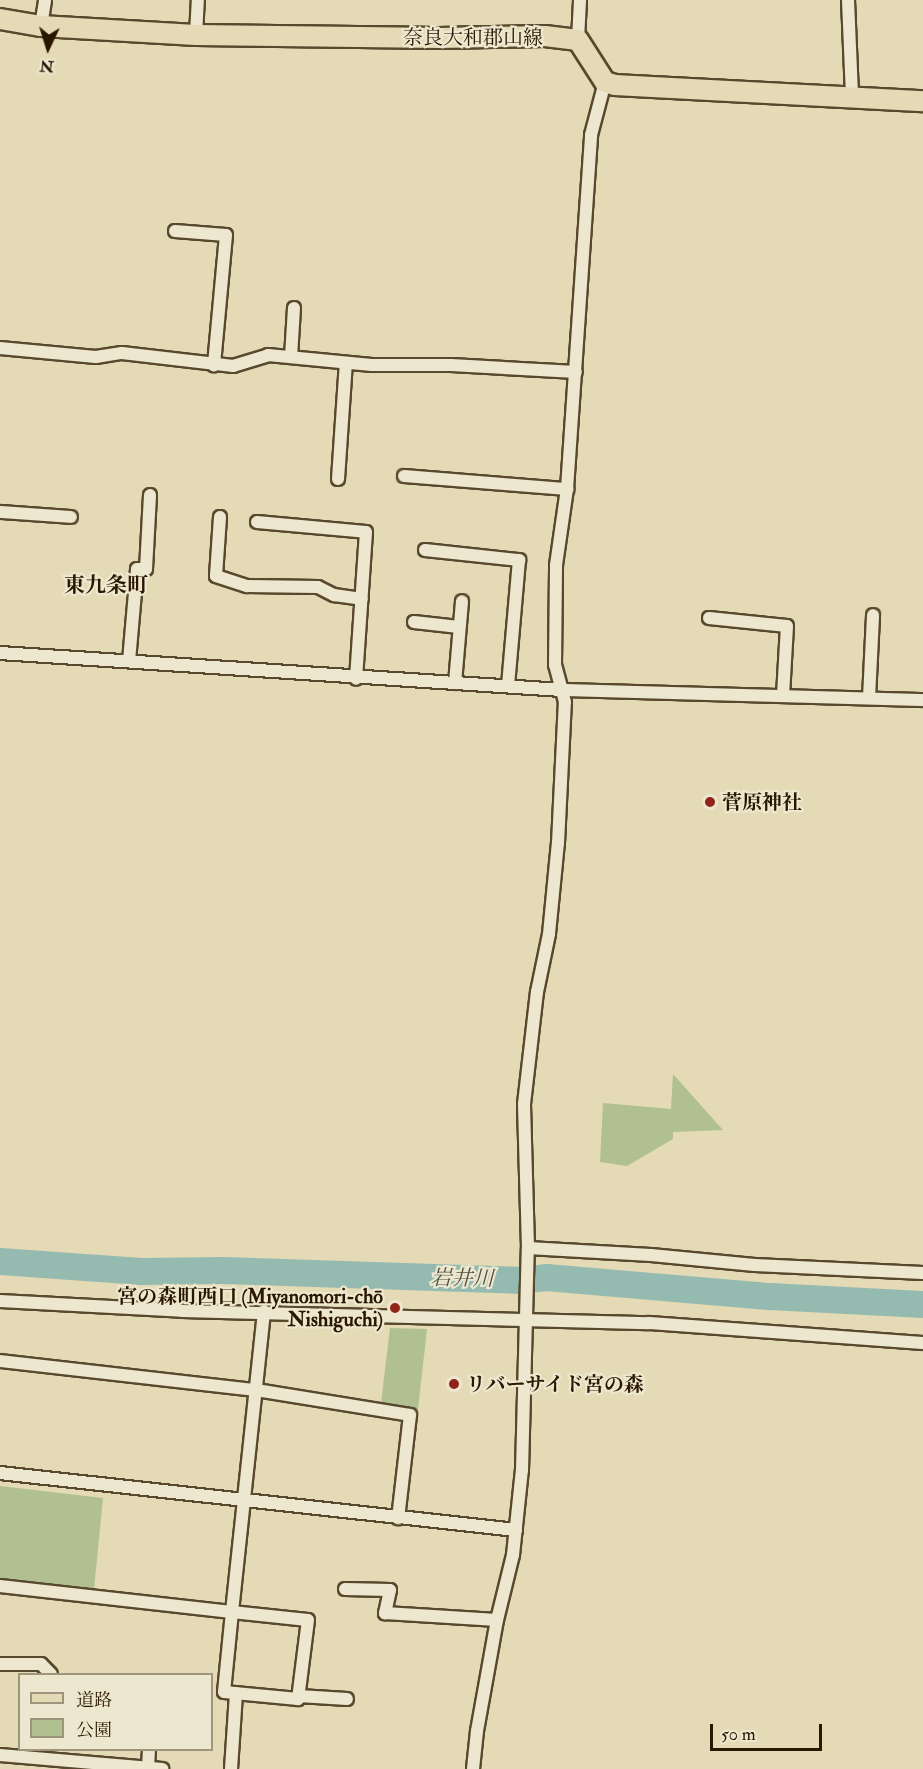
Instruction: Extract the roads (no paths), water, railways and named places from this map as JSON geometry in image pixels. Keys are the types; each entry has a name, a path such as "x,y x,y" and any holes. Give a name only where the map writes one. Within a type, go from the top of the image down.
{"main road":[{"name":"奈良大和郡山線","path":"0,19 41,26 196,35 427,38 544,36 578,40"},
{"path":"578,40 605,82 642,88 923,100"}],"street":[{"path":"41,26 45,0"},
{"path":"196,35 198,0"},
{"path":"578,40 580,0"},
{"path":"848,0 852,96"},
{"path":"473,1769 477,1731 497,1620 513,1555 522,1470 528,1252 524,1104 537,992 549,934 558,843 565,702 555,665 556,587 567,489 591,135 605,82"},
{"path":"175,231 226,235 214,365"},
{"path":"291,357 294,308"},
{"path":"0,348 96,357 122,353 233,366 268,355 372,366 451,365 576,372"},
{"path":"338,478 346,363"},
{"path":"404,476 567,489"},
{"path":"129,661 136,569 146,569 150,495"},
{"path":"0,512 71,516"},
{"path":"220,517 216,576 248,586 318,587 334,596 362,599"},
{"path":"257,522 366,532 356,679"},
{"path":"425,550 519,560 508,685"},
{"path":"455,683 462,601"},
{"path":"869,698 873,615"},
{"path":"709,618 787,626 783,696"},
{"path":"414,622 459,627"},
{"path":"0,653 356,679 508,685 562,690 923,700"},
{"path":"528,1252 651,1255 755,1265 923,1273"},
{"path":"0,1301 182,1311 527,1314 923,1343"},
{"path":"264,1311 224,1692 298,1699 299,1696 347,1699"},
{"path":"0,1361 256,1390 410,1415 398,1518"},
{"path":"0,1473 516,1530"},
{"path":"0,1586 308,1620 299,1696"},
{"path":"345,1589 390,1590 385,1613 497,1620"},
{"path":"0,1664 41,1664 50,1673"},
{"path":"231,1769 236,1694"},
{"path":"148,1768 149,1751"},
{"path":"0,1755 162,1769"}],"waterway":[{"name":"岩井川","path":"0,1261 141,1271 222,1270 518,1280 546,1277 769,1296 923,1304"}],"place":[{"name":"菅原神社","path":"710,802"},
{"name":"宮の森町西口 (Miyanomori-chō Nishiguchi)","path":"395,1308"},
{"name":"リバーサイド宮の森","path":"454,1384"}],"district":[{"name":"東九条町","path":"106,586"}]}
